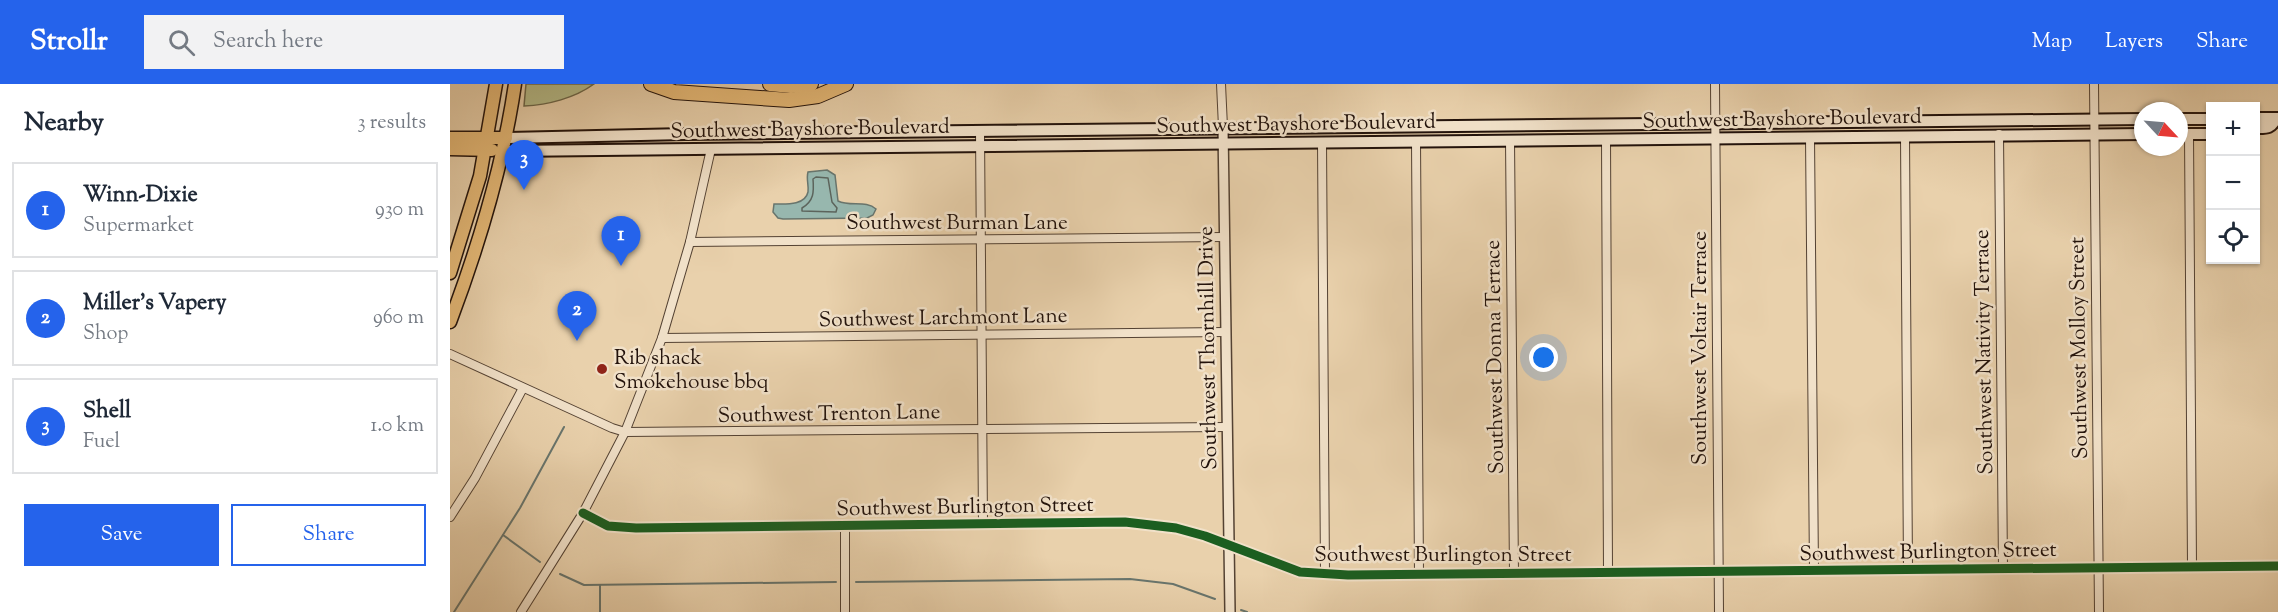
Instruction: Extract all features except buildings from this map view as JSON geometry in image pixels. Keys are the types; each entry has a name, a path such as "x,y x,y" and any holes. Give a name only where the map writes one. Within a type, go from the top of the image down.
{"highway":[{"path":"651,84 674,92 789,100 818,96 846,84"},
{"path":"770,84 791,86 811,84"}],"main road":[{"path":"450,273 469,218 486,144 496,84"},
{"path":"450,322 484,222 506,138 514,84"},
{"path":"2188,119 2206,118"},
{"path":"2260,118 2277,118 2269,128 2260,128"},
{"name":"Southwest Bayshore Boulevard","path":"450,149 486,144 506,138 705,133 2134,119"},
{"path":"1827,137 1834,132 1892,131 1897,128 1898,121"},
{"path":"1905,136 1912,129 1922,125 1974,126 1980,121"},
{"path":"1416,141 1430,131 1476,131 1484,125"},
{"path":"1340,142 1345,137 1386,136 1392,133 1394,126"},
{"path":"2188,134 2206,132"},
{"path":"653,150 697,143 705,133"},
{"path":"711,149 716,141 724,138 772,137 780,133"},
{"path":"2260,133 2278,133"},
{"name":"Southwest Bayshore Boulevard","path":"450,138 486,144 502,151 2134,134"}],"street":[{"name":"Southwest Thornhill Drive","path":"1221,84 1227,544 1230,612"},
{"name":"Southwest Voltair Terrace","path":"1715,84 1719,612"},
{"name":"Southwest Molloy Street","path":"2094,84 2099,612"},
{"path":"980,131 983,524"},
{"name":"Southwest Nativity Terrace","path":"1999,134 2003,568"},
{"path":"1905,136 1908,570"},
{"path":"1810,137 1814,571"},
{"path":"1606,139 1608,572"},
{"name":"Southwest Donna Terrace","path":"1510,140 1514,574"},
{"path":"1416,141 1419,574"},
{"path":"1322,142 1325,574"},
{"path":"521,612 583,513 625,432 662,338 690,242 711,149"},
{"path":"2184,156 2192,567"},
{"name":"Southwest Burman Lane","path":"690,242 1224,237"},
{"name":"Southwest Larchmont Lane","path":"662,338 1225,332"},
{"name":"Southwest Trenton Lane","path":"450,354 625,432 1226,427"},
{"path":"450,517 475,478 523,388"},
{"name":"Southwest Burlington Street","path":"583,513 608,526 636,528 1125,522 1176,528 1227,544 1300,572 1325,574 2278,566"},
{"path":"845,526 845,612"}],"green space":[{"path":"526,84 594,84 561,100 524,106"}],"water":[{"path":"827,170 835,175 838,201 872,206 876,209 873,215 867,218 778,218 773,212 774,204 803,200 808,192 808,172"}],"waterway":[{"path":"454,612 520,508 564,427"},
{"path":"503,535 540,562"},
{"path":"560,574 584,585 836,582"},
{"path":"856,582 1130,579 1173,584 1215,599"},
{"path":"600,585 600,612"},
{"path":"1241,610 1247,612"}],"cycle path":[{"path":"583,513 608,526 636,528 1125,522 1176,528 1205,536 1300,572 1348,575 2278,566"}],"place":[{"name":"Shell","path":"524,190"},
{"name":"Winn-Dixie","path":"621,266"},
{"name":"Miller's Vapery","path":"577,341"},
{"name":"Rib shack Smokehouse bbq","path":"602,369"}]}
